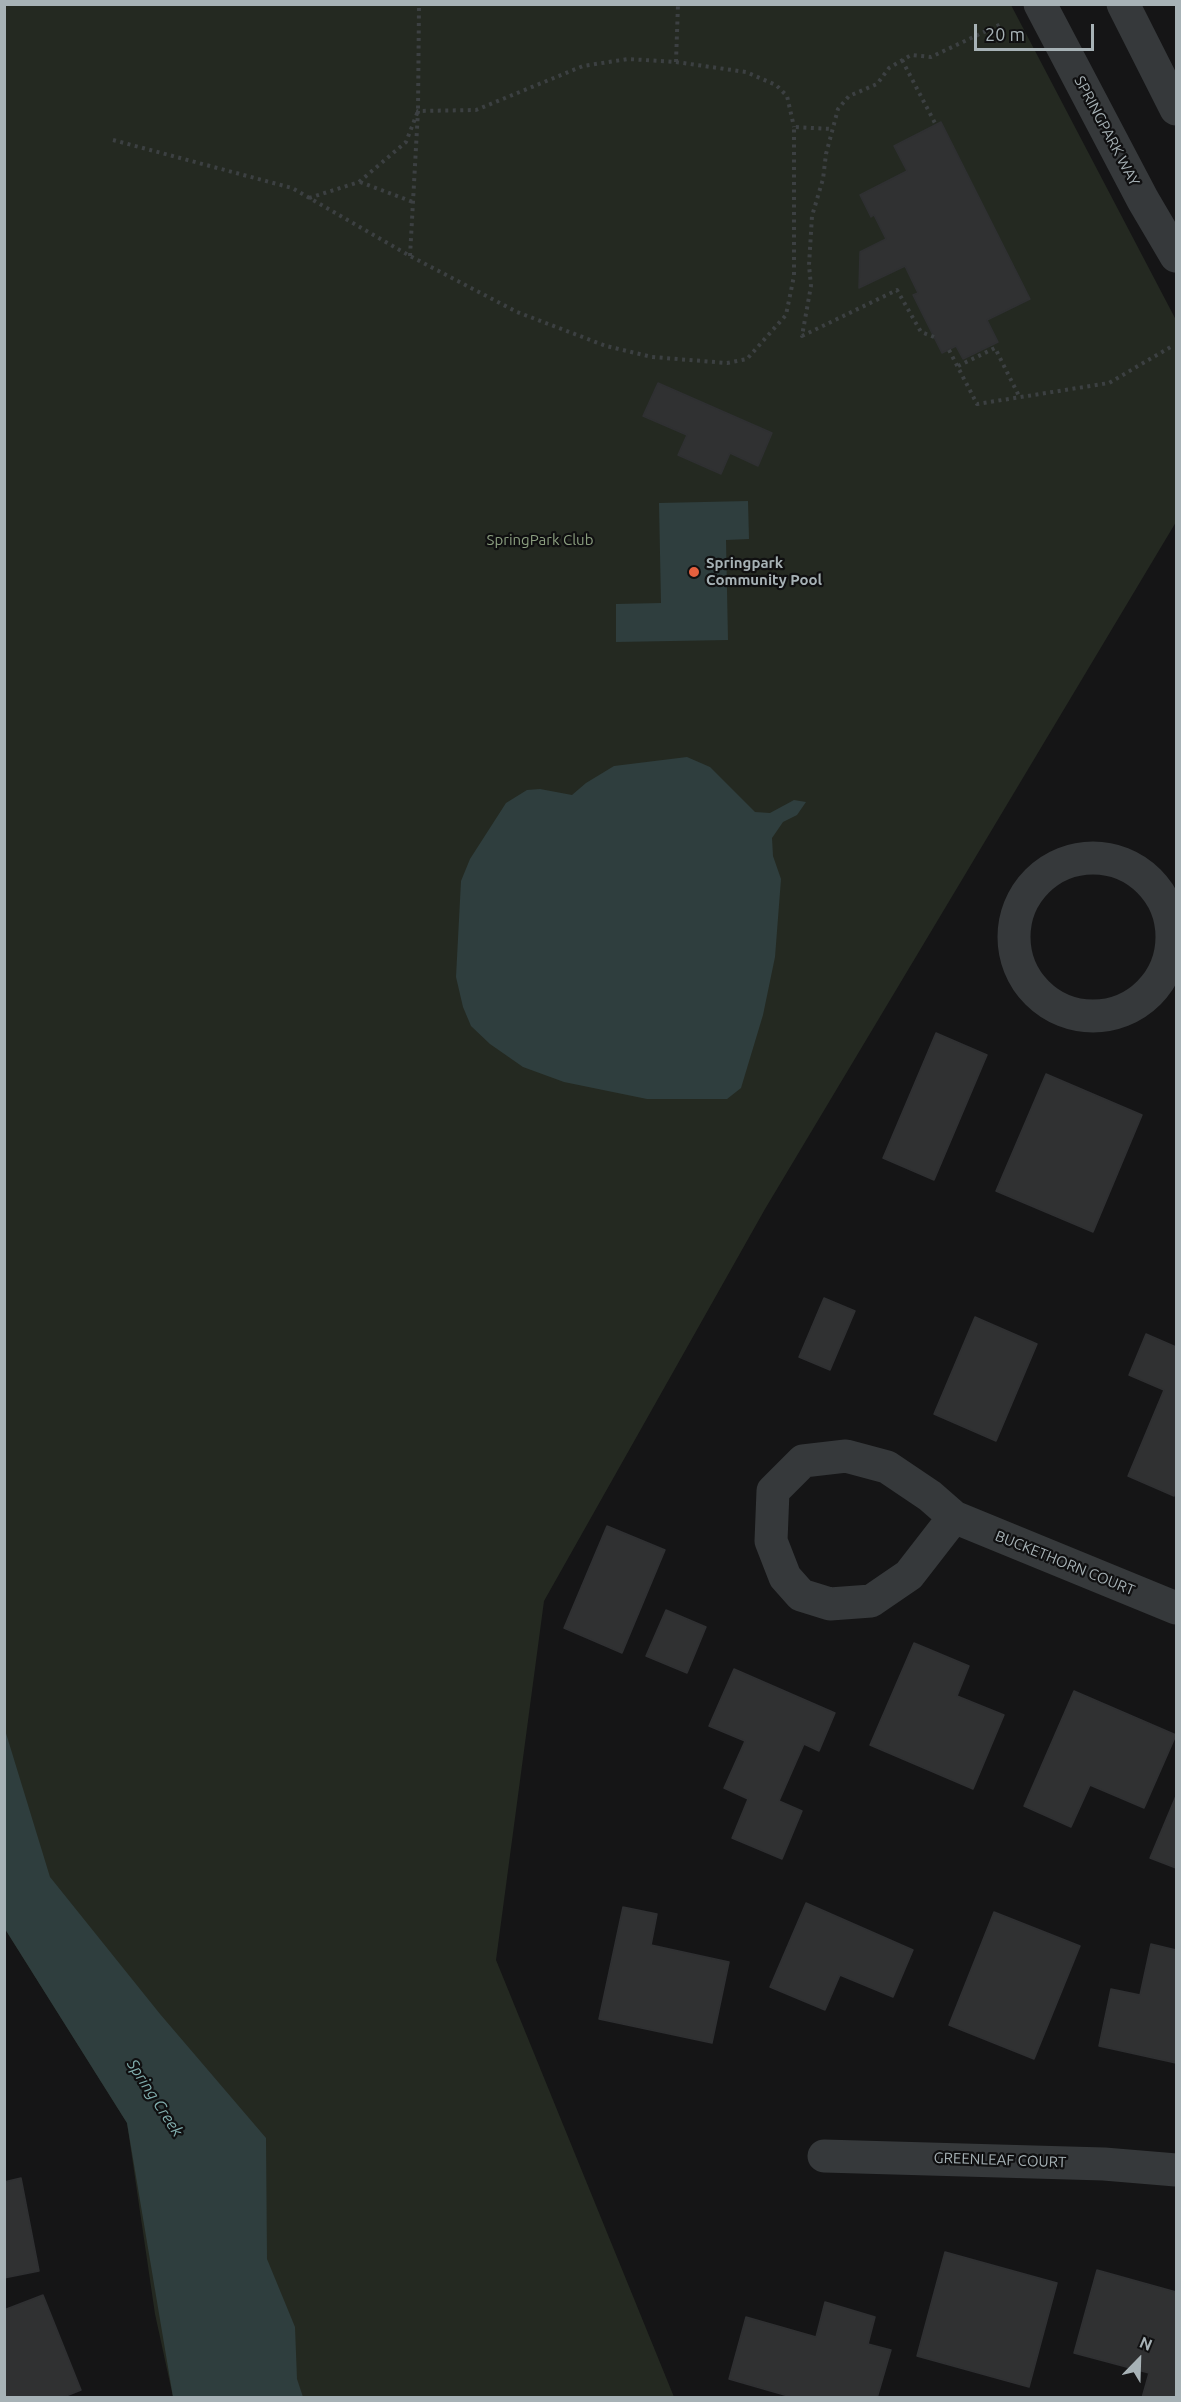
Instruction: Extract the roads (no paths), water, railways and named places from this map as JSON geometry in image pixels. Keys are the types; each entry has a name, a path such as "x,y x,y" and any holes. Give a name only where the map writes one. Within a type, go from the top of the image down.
{"street":[{"name":"SPRINGPARK WAY","path":"1040,4 1143,200 1176,256"},
{"path":"1123,4 1176,109"},
{"path":"1088,858 1126,864 1157,889 1172,924 1173,963 1150,994 1117,1014 1078,1017 1044,1000 1019,970 1013,932 1024,895 1052,868 1088,858"},
{"name":"BUCKETHORN COURT","path":"954,1517 909,1575 871,1601 830,1604 801,1594 785,1577 771,1541 773,1491 803,1461 846,1456 887,1467 930,1496 954,1517 1176,1608"},
{"name":"GREENLEAF COURT","path":"824,2156 1047,2162 1176,2170"}],"water":[{"name":"Springpark Community Pool","path":"748,501 749,539 726,540 728,640 616,642 616,604 661,603 659,503"},
{"path":"687,757 710,767 755,812 770,813 794,800 806,802 797,815 783,822 772,838 773,856 781,879 775,957 763,1015 741,1088 727,1099 647,1099 564,1082 523,1067 490,1044 471,1026 463,1007 456,977 461,881 470,859 506,803 527,790 540,789 572,795 586,783 614,766"},
{"name":"Spring Creek","path":"5,1730 50,1877 160,2014 266,2138 267,2259 295,2327 297,2379 303,2397 173,2397 127,2123 5,1929"}],"place":[{"name":"Springpark Community Pool","path":"694,572"}],"park label":[{"name":"SpringPark Club","path":"540,540"}]}
